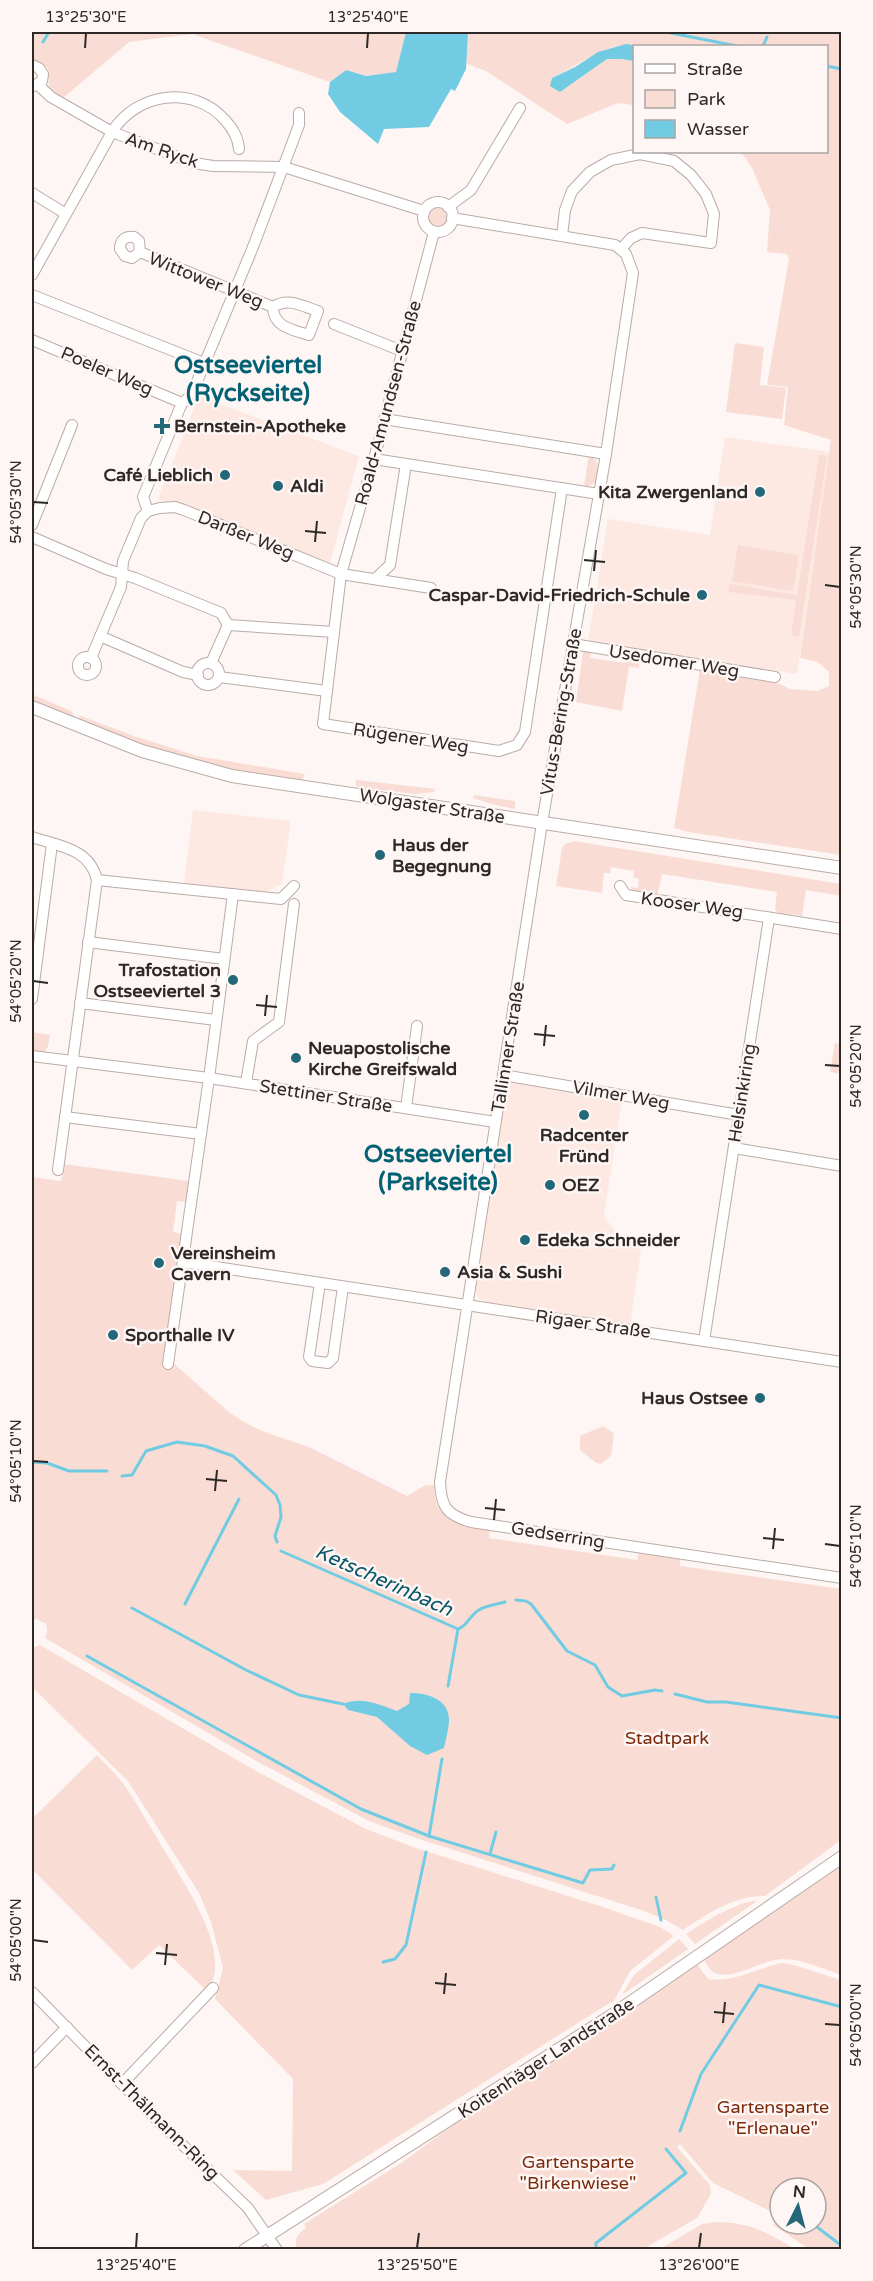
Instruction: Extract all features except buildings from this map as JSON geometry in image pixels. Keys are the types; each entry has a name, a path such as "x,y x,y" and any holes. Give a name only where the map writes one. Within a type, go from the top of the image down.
{"main road":[{"name":"Wolgaster Straße","path":"32,707 142,751 210,771 842,868"},
{"name":"Koitenhäger Landstraße","path":"245,2250 608,2018 842,1857"}],"street":[{"name":"Am Ryck","path":"32,66 39,68 43,74 42,81 35,85 51,97 112,132 194,163 213,166 284,167 424,211 435,203 448,207 471,190 520,108"},
{"name":"Am Ryck","path":"112,132 125,114 134,108 156,99 178,98 200,103 217,112 232,129 239,149"},
{"path":"91,658 121,586 126,555 141,518 148,511 143,497 182,403 191,396 234,292 284,167 299,125 299,113"},
{"path":"32,275 112,132"},
{"path":"452,218 562,236 606,243 621,249 631,238 642,233 711,243 714,214 706,194 691,175 674,161 640,154 611,160 590,172 572,191 565,210 562,236"},
{"path":"32,193 66,214"},
{"path":"424,211 424,223 434,232 447,229 452,218 448,207"},
{"name":"Roald-Amundsen-Straße","path":"323,724 341,574 434,232"},
{"name":"Vitus-Bering-Straße","path":"542,823 606,454 633,273 630,260 621,249"},
{"name":"Wittower Weg","path":"140,252 273,307"},
{"path":"32,295 204,363"},
{"path":"334,324 402,351"},
{"name":"Poeler Weg","path":"32,340 182,403"},
{"path":"384,419 606,454"},
{"path":"32,525 72,425"},
{"path":"374,459 599,494"},
{"path":"375,579 390,565 406,464"},
{"name":"Vitus-Bering-Straße","path":"499,751 517,745 525,732 562,488"},
{"name":"Darßer Weg","path":"148,511 175,507 341,574"},
{"path":"32,537 221,613 228,625"},
{"path":"341,574 431,588"},
{"path":"228,625 334,632"},
{"path":"211,663 217,667 219,676 215,683 208,685 201,683 198,675 201,666 211,663 228,625"},
{"path":"100,636 183,672 198,675"},
{"name":"Usedomer Weg","path":"573,644 775,677"},
{"path":"219,676 327,691"},
{"name":"Rügener Weg","path":"323,724 499,751"},
{"name":"Tallinner Straße","path":"466,1306 542,823"},
{"path":"32,837 75,849 87,858 95,869 97,880 58,1170"},
{"path":"32,999 52,844"},
{"path":"97,880 281,899 294,886"},
{"name":"Kooser Weg","path":"620,886 626,895 769,918"},
{"path":"168,1364 233,894"},
{"name":"Stettiner Straße","path":"246,1083 253,1041 279,1022 294,904"},
{"path":"769,918 842,929"},
{"name":"Helsinkiring","path":"704,1341 769,918"},
{"path":"88,942 224,959"},
{"path":"80,1003 216,1020"},
{"name":"Stettiner Straße","path":"406,1108 417,1026"},
{"name":"Stettiner Straße","path":"32,1056 209,1077 495,1122"},
{"name":"Vilmer Weg","path":"503,1075 739,1115"},
{"path":"65,1117 201,1134"},
{"path":"734,1148 842,1166"},
{"name":"Rigaer Straße","path":"183,1262 842,1362"},
{"path":"320,1283 309,1357 312,1361 321,1363 328,1363 333,1358 343,1287"},
{"name":"Gedserring","path":"466,1306 440,1482 442,1504 454,1515 471,1521 842,1578"},
{"path":"122,2084 213,1988"},
{"name":"Ernst-Thälmann-Ring","path":"32,1992 163,2126 248,2208 277,2250"},
{"path":"34,2055 67,2027"}],"shaded area":[{"path":"199,396 359,456 329,567 158,499"},
{"name":"Caspar-David-Friedrich-Schule","path":"725,437 830,452 797,674 588,641 608,519 710,535"},
{"path":"193,810 291,821 282,884 265,892 184,883"},
{"path":"510,1083 622,1100 604,1216 621,1239 642,1242 630,1326 485,1302 478,1298 475,1288 506,1088"}],"green space":[{"path":"32,32 406,32 396,72 366,76 346,70 330,82 192,34 129,42 62,99 49,89 48,68 32,61"},
{"path":"468,32 841,32 841,855 674,828 700,669 774,681 790,689 817,691 829,686 829,672 818,662 800,658 831,440 784,425 788,387 767,385 789,259 787,254 767,252 770,210 752,168 742,153 828,153 828,45 628,45 605,50 552,78 560,92 607,59 633,61 633,105 618,103 567,124 486,71 465,63"},
{"path":"434,208 442,208 447,213 445,224 434,226 429,221 429,213"},
{"path":"735,343 764,347 760,385 786,388 782,419 726,412"},
{"path":"589,455 597,463 598,470 596,482 587,487 584,486"},
{"path":"819,455 827,456 799,637 791,635 796,600 728,592 730,584 797,595"},
{"path":"738,545 799,555 793,591 732,581"},
{"path":"583,651 591,652 590,658 625,663 626,657 636,659 639,668 629,667 622,711 576,702"},
{"path":"32,694 71,711 73,717 32,702"},
{"path":"78,715 197,756 305,774 302,780 219,767 156,751 81,722"},
{"path":"355,781 435,789 434,792 414,794 357,787"},
{"path":"474,795 515,801 515,809 473,798"},
{"path":"574,841 841,884 842,896 806,890 802,916 790,914 789,918 779,914 775,909 777,892 662,874 657,897 632,892 631,887 638,888 639,879 633,877 634,871 611,867 610,873 604,873 602,893 556,886 562,848 565,844"},
{"path":"32,1032 50,1035 44,1054 32,1052"},
{"path":"835,1043 841,1044 841,1074 830,1072"},
{"name":"Stadtpark","path":"64,1164 189,1181 187,1202 177,1201 173,1232 182,1234 162,1366 172,1362 230,1413 244,1422 262,1431 309,1447 407,1496 426,1485 435,1485 435,1497 444,1514 469,1526 490,1529 489,1538 637,1560 639,1552 680,1558 680,1566 841,1589 841,1840 765,1896 732,1902 683,1930 641,1910 369,1821 260,1763 45,1638 46,1624 37,1619 32,1620 32,1177 61,1181"},
{"path":"603,1426 614,1433 611,1456 601,1464 596,1463 580,1450 580,1436"},
{"path":"40,1645 256,1771 366,1829 416,1848 603,1907 660,1927 674,1936 630,1971 614,2001 323,2184 266,2200 233,2170 292,2171 293,2079 215,1999 223,1968 211,1922 199,1893 128,1781 32,1687 32,1648"},
{"path":"97,1755 130,1793 202,1916 215,1957 214,1975 207,1991 159,1945 132,1970 32,1869 32,1819"},
{"path":"841,1864 841,1975 790,1959 775,1960 737,1973 719,1974 710,1969 704,1960"},
{"path":"757,1901 695,1944 686,1934 726,1910"},
{"path":"679,1939 688,1949 622,1995 634,1975"},
{"path":"782,1963 841,1980 841,2249 809,2249 790,2236 828,2236 828,2176 768,2176 768,2210 713,2183 680,2144 677,2147 710,2185 711,2194 697,2218 643,2249 297,2249 296,2239 306,2228 304,2224 401,2163 449,2128 697,1964 708,1979 736,1977"},
{"path":"717,2222 748,2226 795,2249 660,2249 702,2224"}],"water":[{"path":"406,32 468,32 466,69 455,91 451,89 429,127 384,129 378,144 340,112 328,94 330,82 346,70 366,76 396,72"},
{"path":"626,44 633,45 633,61 607,59 560,92 550,86 552,78 598,52"},
{"path":"410,1693 435,1698 445,1706 449,1719 444,1748 427,1755 410,1746 377,1717 348,1710 343,1704 364,1701 397,1711 409,1704"}],"waterway":[{"path":"43,42 49,32"},
{"path":"666,32 732,45"},
{"path":"763,45 767,37"},
{"path":"828,66 842,69"},
{"name":"Ketscherinbach","path":"122,1476 132,1475 146,1451 177,1442 205,1446 233,1456 276,1495 281,1517 275,1536 277,1542"},
{"name":"Ketscherinbach","path":"32,1462 47,1463 69,1471 107,1471"},
{"path":"185,1604 239,1499"},
{"name":"Ketscherinbach","path":"281,1551 458,1629 480,1610 505,1602"},
{"name":"Ketscherinbach","path":"516,1600 531,1604 567,1651 595,1665 608,1687 622,1696 655,1690 662,1691"},
{"path":"132,1608 246,1670 299,1695 343,1704"},
{"path":"448,1686 458,1629"},
{"path":"87,1656 361,1809 429,1836 583,1883 590,1870 612,1869 614,1865"},
{"name":"Ketscherinbach","path":"675,1694 707,1702 726,1702 842,1718"},
{"path":"429,1836 442,1759"},
{"path":"490,1854 496,1832"},
{"path":"383,1962 395,1959 406,1945 426,1852"},
{"path":"656,1897 661,1920"},
{"path":"680,2131 701,2074 759,1985 842,2007"},
{"path":"596,2250 596,2243 686,2173 666,2149"},
{"path":"828,2235 842,2246"}],"place":[{"name":"Bernstein-Apotheke","path":"162,426"},
{"name":"Café Lieblich","path":"225,475"},
{"name":"Aldi","path":"278,486"},
{"name":"Kita Zwergenland","path":"760,492"},
{"name":"Caspar-David-Friedrich-Schule","path":"702,595"},
{"name":"Haus der Begegnung","path":"380,855"},
{"name":"Trafostation Ostseeviertel 3","path":"233,980"},
{"name":"Neuapostolische Kirche Greifswald","path":"296,1058"},
{"name":"Radcenter Fründ","path":"584,1115"},
{"name":"OEZ","path":"550,1185"},
{"name":"Edeka Schneider","path":"525,1240"},
{"name":"Vereinsheim Cavern","path":"159,1263"},
{"name":"Asia & Sushi","path":"445,1272"},
{"name":"Sporthalle IV","path":"113,1335"},
{"name":"Haus Ostsee","path":"760,1398"}],"district":[{"name":"Ostseeviertel (Ryckseite)","path":"248,379"},
{"name":"Ostseeviertel (Parkseite)","path":"438,1168"}],"park label":[{"name":"Gartensparte \"Erlenaue\"","path":"773,2117"},
{"name":"Gartensparte \"Birkenwiese\"","path":"578,2172"}]}
